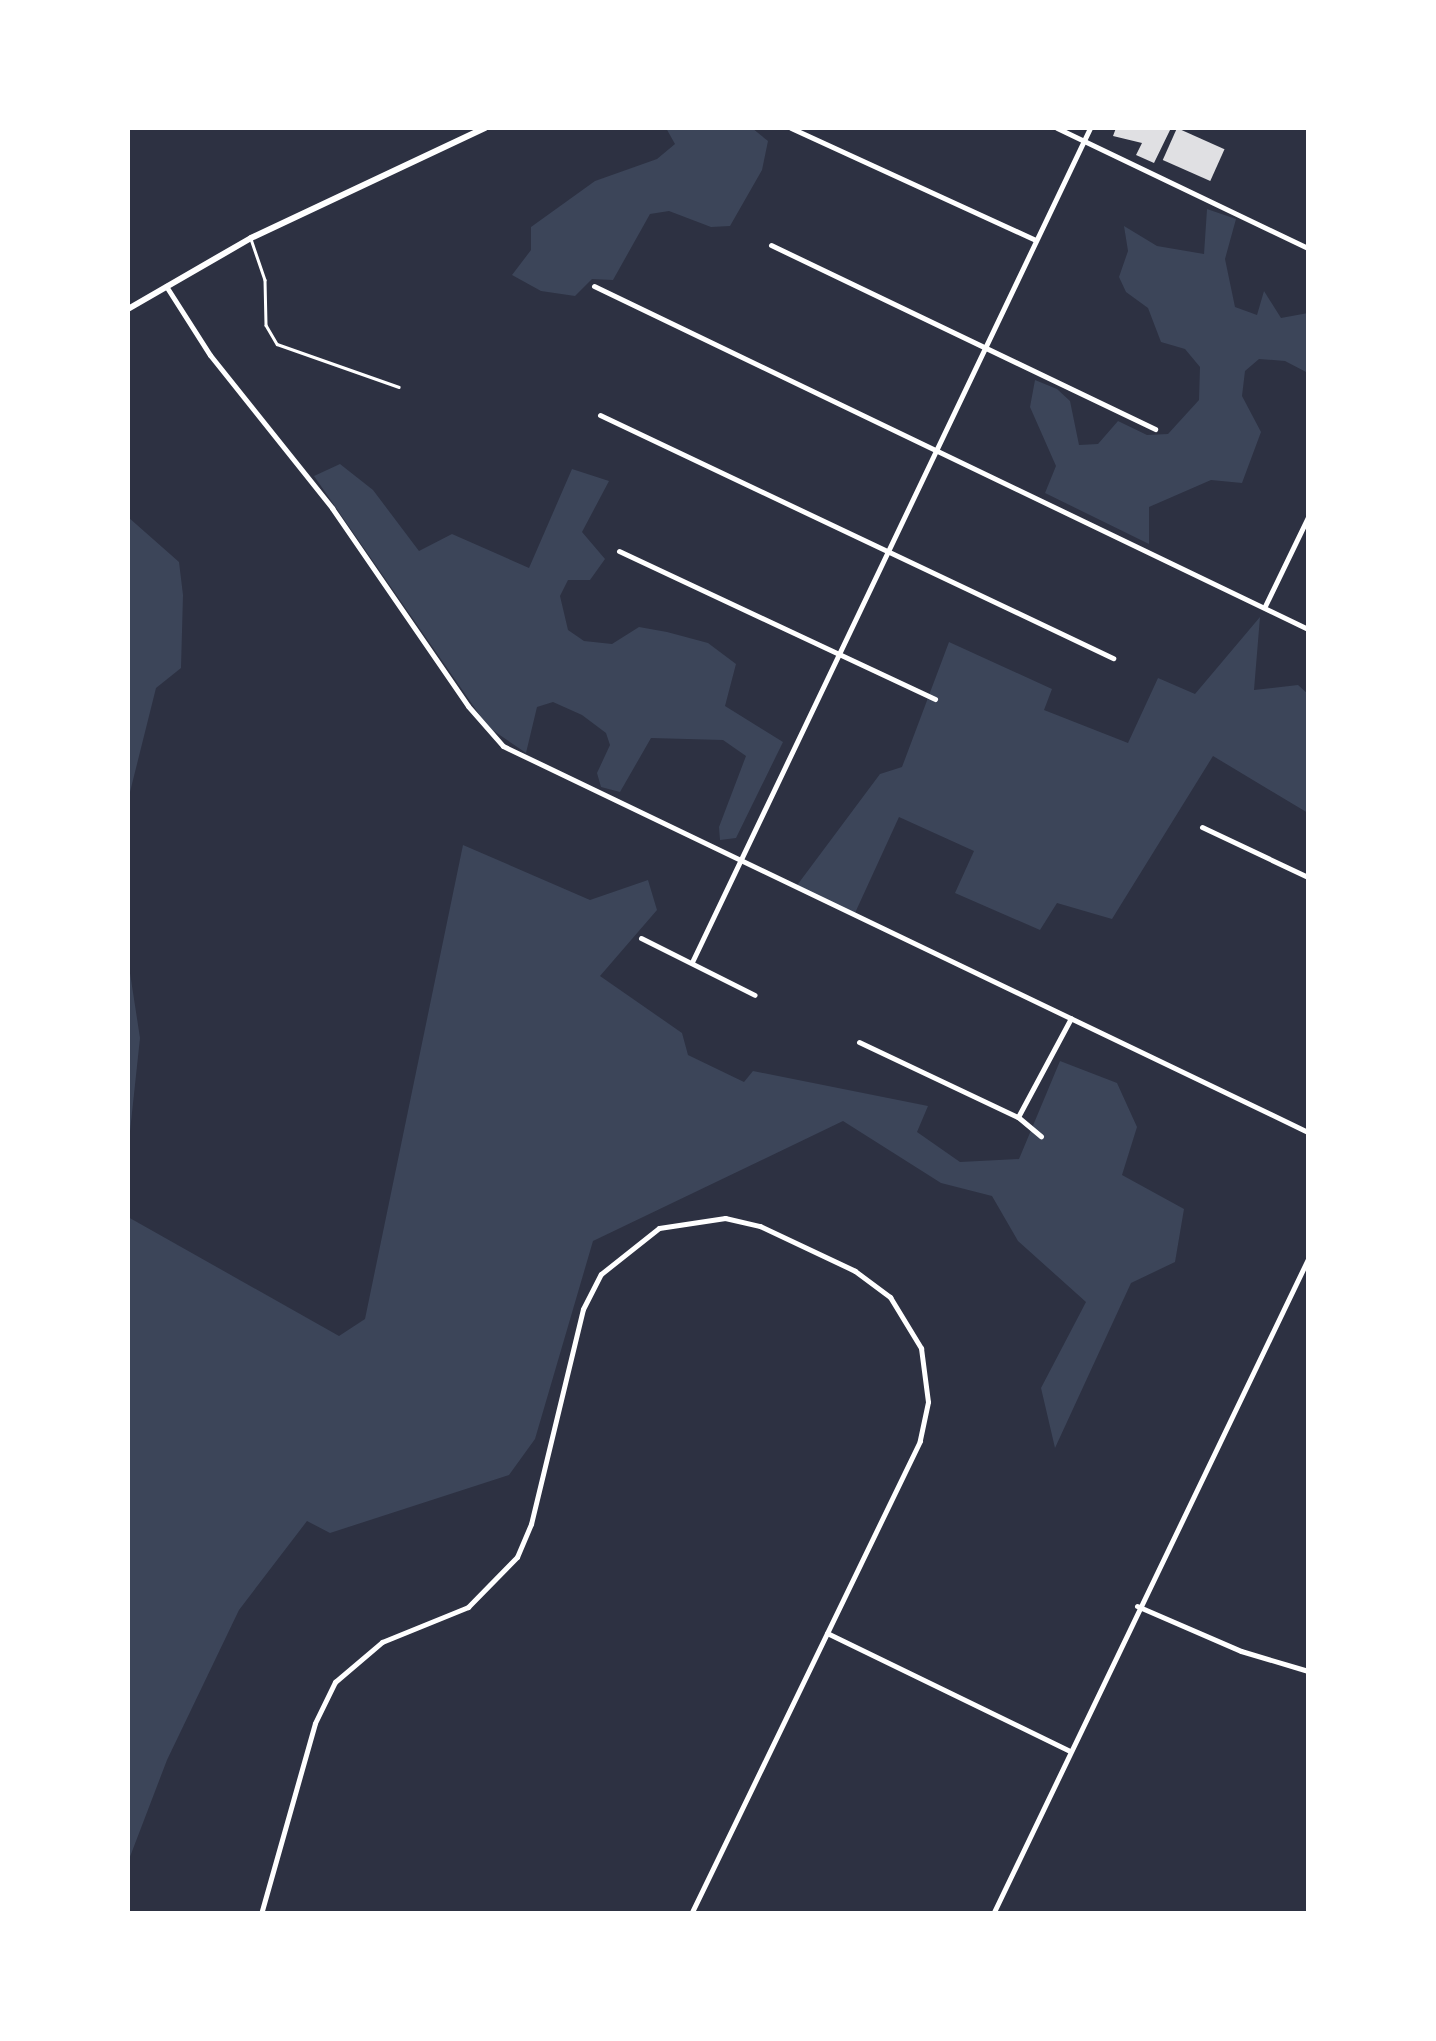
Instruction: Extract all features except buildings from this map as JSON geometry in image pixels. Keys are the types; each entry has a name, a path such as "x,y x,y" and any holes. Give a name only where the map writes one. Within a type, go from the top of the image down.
{"street":[{"path":"128,308 251,238 485,128"},
{"path":"791,128 1036,240"},
{"path":"1057,128 1308,248"},
{"path":"692,962 1090,128"},
{"path":"772,244 1156,429"},
{"path":"166,286 488,733 740,862 1308,1132"},
{"path":"594,286 1308,628"},
{"path":"600,415 1113,658"},
{"path":"1265,606 1308,516"},
{"path":"618,551 935,699"},
{"path":"1202,827 1308,878"},
{"path":"641,938 756,995"},
{"path":"1018,1117 1070,1018"},
{"path":"858,1042 1018,1117 1041,1136"},
{"path":"261,1914 324,1701 366,1652 468,1607 506,1574 531,1524 583,1309 612,1261 660,1228 725,1218 774,1232 876,1284 902,1311 920,1344 928,1402 920,1441 692,1914"},
{"path":"993,1914 1137,1606 1308,1260"},
{"path":"1137,1606 1241,1651 1308,1671"},
{"path":"827,1634 1070,1751"}],"lane":[{"path":"251,238 266,280 266,325 277,344 399,387"}],"shaded area":[{"path":"666,128 752,128 768,141 762,170 730,226 711,227 669,211 650,214 613,280 592,279 575,296 541,291 512,275 531,250 531,227 595,181 657,159 675,144"},
{"path":"1207,209 1236,219 1225,259 1235,307 1257,315 1264,291 1281,318 1308,313 1308,373 1285,361 1259,359 1245,371 1242,396 1261,432 1242,483 1211,480 1149,507 1149,544 1045,493 1056,466 1030,407 1035,380 1057,389 1070,401 1079,445 1098,444 1118,421 1147,435 1168,434 1199,400 1200,367 1185,349 1161,342 1148,308 1126,292 1119,277 1128,251 1124,226 1157,246 1204,254"},
{"path":"340,464 373,490 419,551 452,534 529,568 572,469 609,481 582,532 605,559 590,580 568,580 560,596 568,630 584,641 612,644 639,627 667,632 708,643 736,664 725,706 783,742 736,838 720,840 719,827 746,756 723,740 651,738 620,792 601,787 597,773 610,745 606,733 582,715 553,702 537,707 526,753 488,727 314,476"},
{"path":"128,517 179,562 183,595 181,668 156,688 128,800"},
{"path":"1260,617 1254,690 1298,685 1308,694 1308,813 1213,756 1112,919 1057,903 1040,930 955,893 974,851 899,817 855,913 795,888 880,774 902,767 949,642 1052,689 1044,710 1128,743 1158,678 1195,694"},
{"path":"463,845 590,900 648,880 657,910 600,976 682,1033 688,1055 744,1082 753,1071 928,1106 917,1132 960,1162 1019,1159 1060,1061 1117,1083 1137,1127 1122,1175 1184,1209 1175,1262 1131,1283 1055,1448 1041,1388 1086,1302 1018,1241 992,1196 941,1183 843,1121 593,1241 535,1439 509,1475 330,1533 307,1521 239,1610 167,1760 128,1862 128,1217 339,1336 365,1319"},
{"path":"128,960 140,1038 128,1150"}]}
